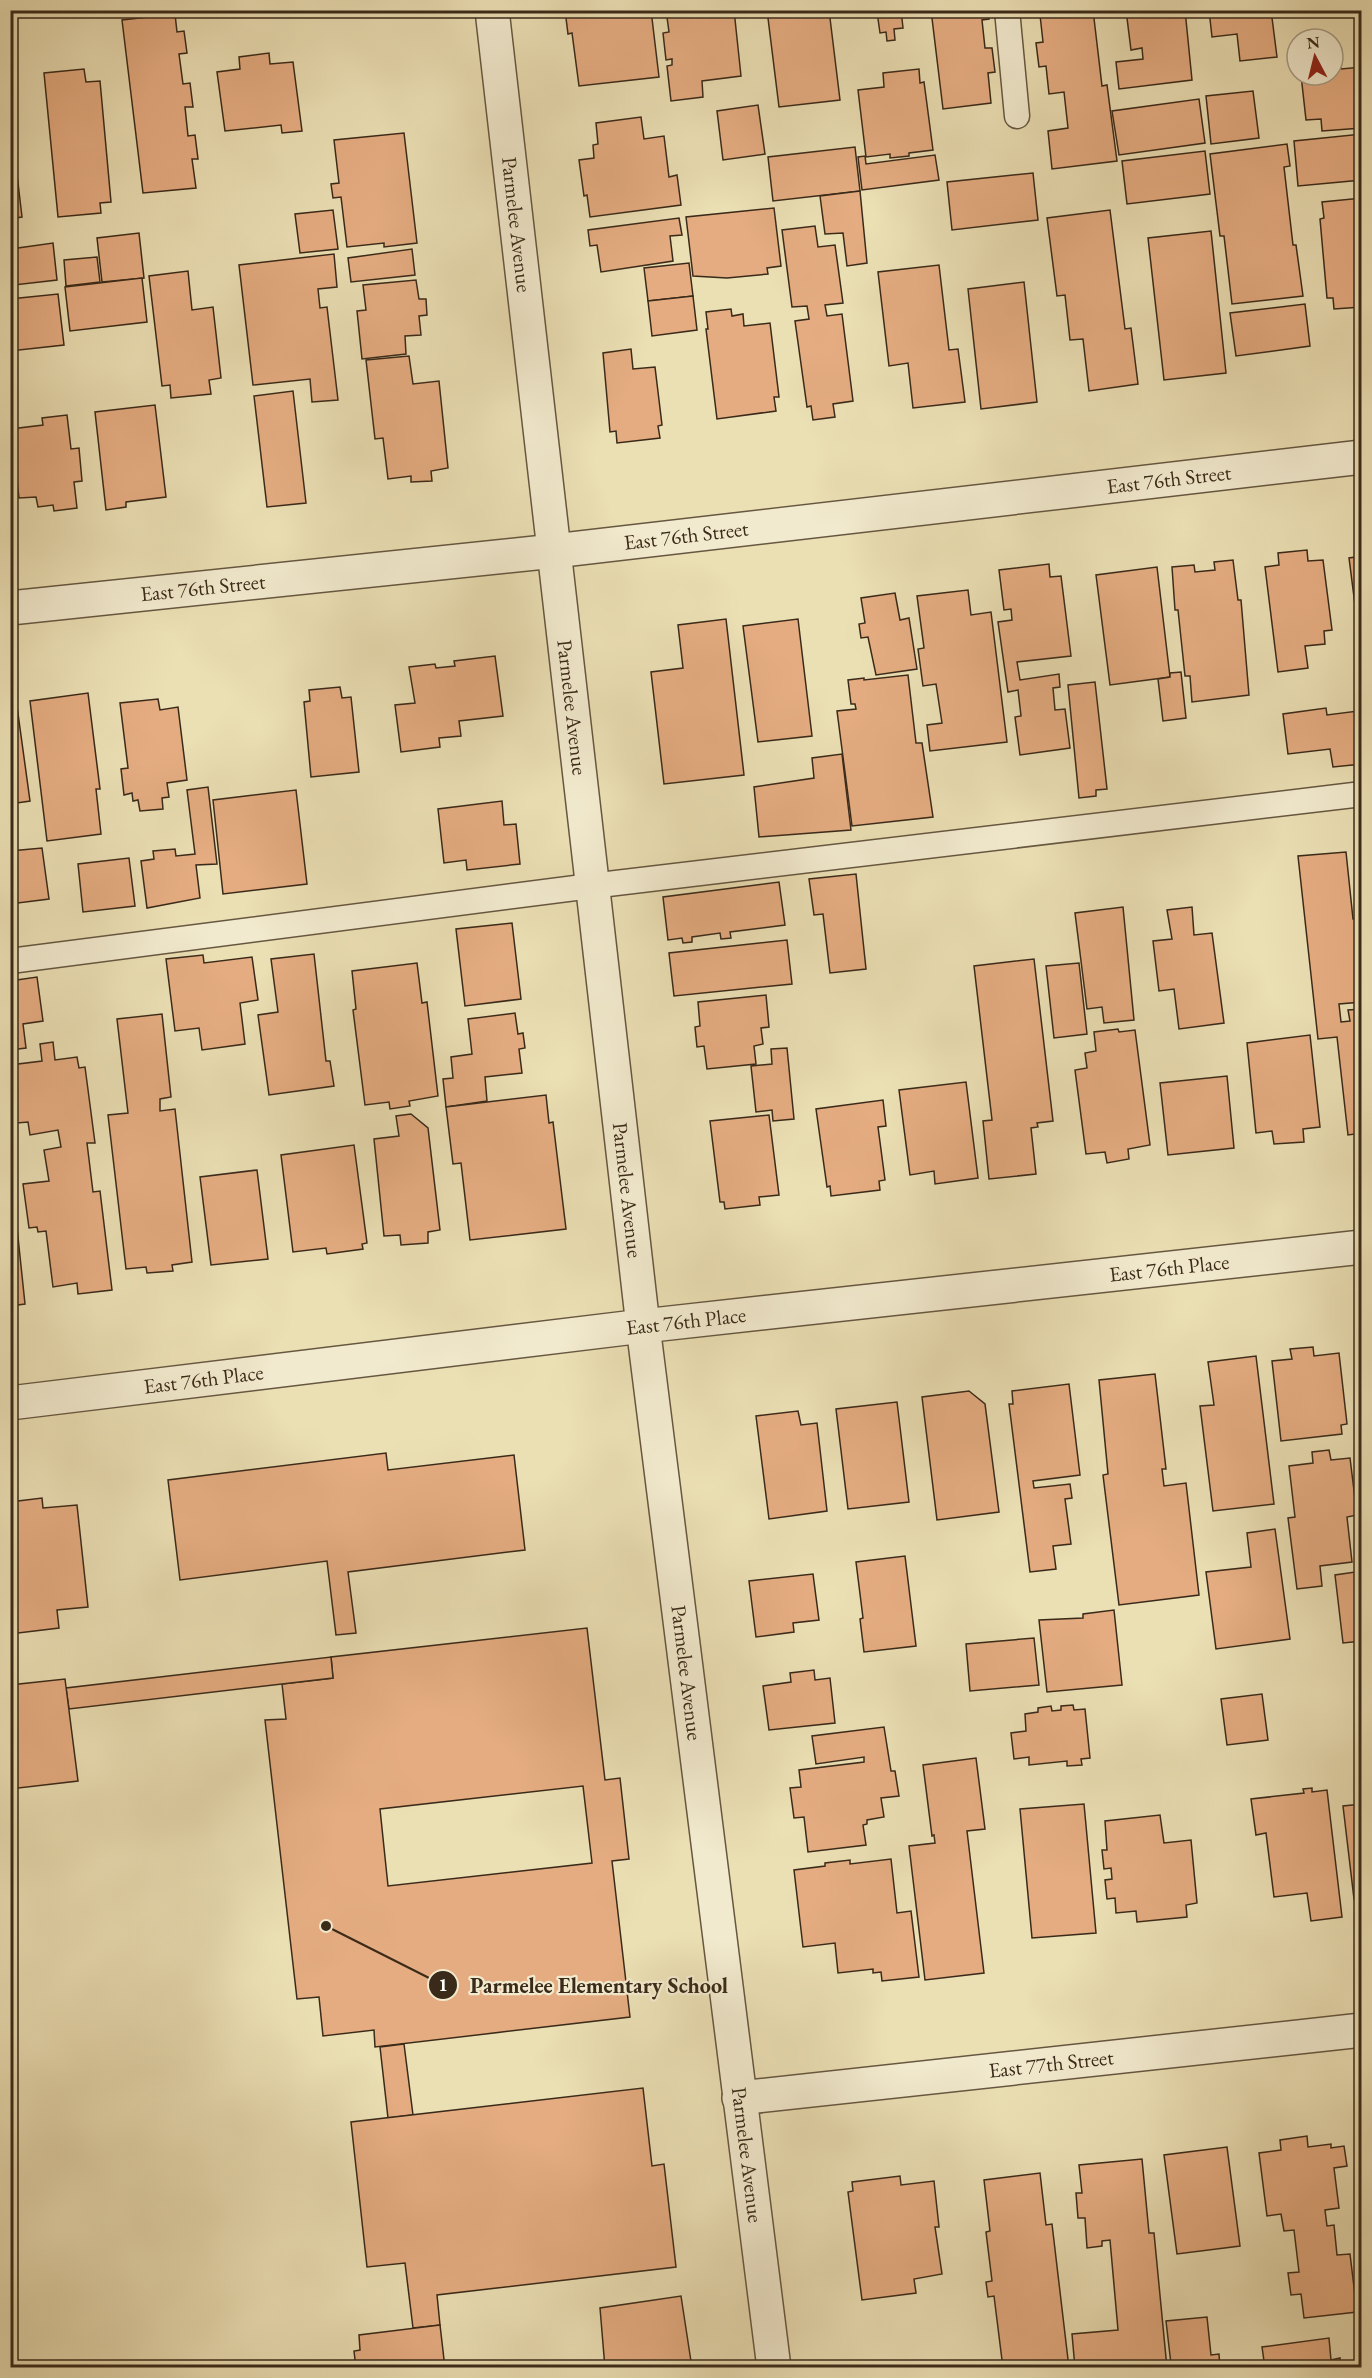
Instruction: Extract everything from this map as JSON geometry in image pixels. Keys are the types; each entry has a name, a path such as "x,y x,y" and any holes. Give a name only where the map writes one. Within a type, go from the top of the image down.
{"street":[{"name":"Parmelee Avenue","path":"492,10 643,1326 774,2367"},
{"name":"East 76th Street","path":"10,608 554,551 1362,457"},
{"name":"East 76th Place","path":"10,1403 643,1326 1362,1247"},
{"name":"East 77th Street","path":"739,2098 1362,2030"}],"lane":[{"path":"1007,10 1017,116"},
{"path":"10,961 591,886 1362,794"}],"building":[{"path":"565,10 651,10 659,77 579,86 572,33 568,34"},
{"path":"666,10 734,10 741,76 702,81 703,97 671,101 667,66 672,65 672,59 666,60 663,33 669,32"},
{"path":"767,10 829,10 840,100 779,107"},
{"path":"860,10 901,10 903,28 894,29 895,40 887,41 886,32 880,33 877,12 861,14"},
{"path":"931,10 988,10 989,19 982,20 985,48 992,48 995,72 988,73 991,103 943,109"},
{"path":"1032,10 1093,10 1102,86 1107,85 1117,161 1052,169 1048,131 1068,128 1064,92 1049,94 1046,66 1039,67 1036,43 1043,42 1040,15 1032,16"},
{"path":"1126,10 1185,10 1192,80 1119,89 1116,62 1143,59 1142,48 1131,50"},
{"path":"1209,10 1271,10 1277,57 1240,61 1237,34 1212,37"},
{"path":"175,14 177,32 184,31 187,53 179,54 183,84 190,83 193,107 185,107 188,136 195,135 198,159 192,159 196,188 143,193 122,20"},
{"path":"269,53 270,64 293,62 302,131 282,133 281,125 225,131 217,72 240,69 239,57"},
{"path":"1362,67 1362,128 1322,131 1321,119 1306,120 1302,87 1345,87 1345,69"},
{"path":"84,69 86,82 100,81 111,202 100,203 101,213 58,217 44,73"},
{"path":"919,69 920,83 924,82 933,150 890,158 890,154 866,157 858,90 884,87 883,73"},
{"path":"1253,91 1259,138 1211,144 1206,96"},
{"path":"1199,99 1205,143 1119,155 1112,111"},
{"path":"758,105 765,154 723,160 717,111"},
{"path":"641,117 644,139 664,136 669,177 677,175 681,205 590,217 587,195 584,196 579,160 594,158 593,145 598,144 596,123"},
{"path":"404,133 417,243 384,247 384,243 347,247 341,197 333,198 331,184 339,183 334,140"},
{"path":"1362,134 1362,180 1298,186 1294,141"},
{"path":"10,140 13,140 22,217 15,218 16,229 10,230"},
{"path":"1287,144 1290,166 1284,167 1293,245 1296,245 1303,296 1232,304 1224,236 1220,236 1210,154"},
{"path":"855,147 860,191 773,201 768,157"},
{"path":"1205,151 1210,194 1127,204 1122,161"},
{"path":"935,155 939,180 862,190 858,157 865,156 866,164"},
{"path":"1033,173 1038,220 952,230 947,182"},
{"path":"860,191 867,263 847,266 843,233 825,234 820,196"},
{"path":"1362,198 1362,307 1334,309 1333,298 1327,298 1320,219 1324,218 1322,202"},
{"path":"774,208 781,266 767,268 768,274 727,278 693,276 686,217"},
{"path":"333,210 338,249 300,253 295,214"},
{"path":"1110,210 1125,329 1131,328 1138,384 1089,391 1083,339 1070,340 1065,295 1057,296 1047,218"},
{"path":"679,218 682,235 670,236 673,261 601,272 597,245 590,246 588,230"},
{"path":"815,226 818,247 835,245 843,303 825,305 827,316 842,314 853,401 833,404 835,417 813,420 811,406 807,407 795,321 809,319 807,306 792,307 782,230"},
{"path":"1211,231 1226,373 1164,380 1148,238"},
{"path":"139,233 144,278 102,282 97,238"},
{"path":"53,243 57,280 14,285 11,249"},
{"path":"412,249 415,275 351,282 348,258"},
{"path":"334,254 337,287 318,289 320,308 327,307 338,400 312,402 310,379 253,385 239,265"},
{"path":"97,257 100,282 66,286 64,260"},
{"path":"689,263 693,296 648,301 644,268"},
{"path":"939,265 949,350 958,349 965,402 913,408 908,363 889,366 878,272"},
{"path":"188,271 192,310 213,307 221,378 209,380 211,394 171,398 170,385 162,386 149,276"},
{"path":"142,278 147,322 70,331 65,287"},
{"path":"416,280 419,299 426,299 427,315 419,316 421,335 405,336 406,354 362,359 357,311 366,310 363,285"},
{"path":"1024,282 1037,402 981,409 968,289"},
{"path":"58,294 64,345 10,351 10,299"},
{"path":"693,296 697,330 652,336 648,301"},
{"path":"1305,304 1310,346 1236,356 1230,313"},
{"path":"731,309 732,316 743,314 744,326 770,323 779,397 774,397 776,411 717,419 706,312"},
{"path":"631,349 633,369 655,367 662,425 658,426 660,438 617,443 616,431 610,432 603,353"},
{"path":"409,356 413,384 439,381 448,468 431,471 432,481 411,482 411,476 388,479 383,438 375,439 366,360"},
{"path":"293,391 306,503 267,507 254,396"},
{"path":"155,405 166,497 126,502 126,507 106,510 95,412"},
{"path":"67,415 71,449 79,448 82,481 74,482 77,508 54,511 53,505 38,507 36,497 19,498 11,429 43,425 42,418"},
{"path":"1307,550 1308,561 1323,560 1332,630 1324,631 1325,644 1305,646 1308,668 1278,672 1265,567 1279,565 1278,553"},
{"path":"1362,556 1362,652 1361,652 1349,558"},
{"path":"1233,560 1238,600 1241,600 1249,695 1192,702 1190,676 1185,676 1178,610 1175,610 1172,567 1194,565 1195,572 1215,570 1214,562"},
{"path":"1049,564 1050,577 1061,576 1071,656 1017,662 1020,680 1059,674 1060,687 1053,688 1055,710 1065,709 1070,748 1020,755 1015,717 1021,716 1018,690 1008,692 998,622 1012,620 1011,609 1004,610 999,570"},
{"path":"1157,567 1170,677 1110,685 1096,575"},
{"path":"968,590 971,615 991,612 1007,742 930,751 927,725 942,723 936,684 923,686 918,649 924,648 917,596"},
{"path":"895,593 900,620 909,618 917,669 876,675 868,637 861,638 859,624 865,623 861,598"},
{"path":"726,619 744,775 664,784 651,672 683,668 678,625"},
{"path":"798,619 812,736 758,742 743,626"},
{"path":"495,656 503,716 459,721 461,736 439,738 440,747 401,752 395,705 415,703 409,667 435,664 436,668 455,666 454,661"},
{"path":"1181,672 1186,718 1163,721 1158,679 1170,677 1170,673"},
{"path":"908,675 916,743 922,743 933,817 852,826 837,711 856,709 855,704 851,704 848,680"},
{"path":"1095,682 1107,789 1096,790 1096,796 1079,798 1068,685"},
{"path":"340,687 342,698 351,697 359,772 311,777 304,702 310,701 309,690"},
{"path":"88,693 100,789 96,789 101,834 47,841 30,701"},
{"path":"16,699 30,801 10,804 10,700"},
{"path":"158,699 160,710 178,707 187,780 167,783 169,797 162,798 163,809 140,811 138,800 133,801 132,793 124,795 121,769 128,768 120,703"},
{"path":"1326,708 1327,715 1358,711 1362,735 1362,764 1333,767 1330,749 1288,754 1283,714"},
{"path":"842,754 851,830 759,837 754,787 814,778 812,758"},
{"path":"208,787 217,864 196,865 200,898 147,908 141,861 154,859 153,851 175,849 176,856 195,854 187,790"},
{"path":"296,790 307,884 223,894 213,800"},
{"path":"502,801 504,825 516,824 520,864 467,870 466,860 444,863 438,809"},
{"path":"42,848 49,899 10,904 10,851"},
{"path":"1346,852 1353,919 1362,918 1362,1002 1339,1004 1341,1022 1350,1021 1348,1010 1362,1009 1362,1133 1348,1135 1337,1037 1318,1039 1298,856"},
{"path":"129,858 135,906 83,912 78,864"},
{"path":"856,874 866,969 830,973 823,914 814,915 809,879"},
{"path":"779,882 785,925 730,932 731,938 721,939 720,933 692,937 692,942 683,943 682,938 668,940 663,897"},
{"path":"1123,907 1134,1020 1104,1023 1102,1007 1087,1009 1075,913"},
{"path":"1192,907 1194,935 1212,933 1224,1023 1179,1029 1174,989 1159,991 1153,941 1172,939 1167,910"},
{"path":"512,923 521,999 465,1006 456,929"},
{"path":"787,940 792,984 674,996 669,953"},
{"path":"314,954 326,1061 330,1061 334,1086 269,1095 258,1015 278,1012 271,959"},
{"path":"203,955 204,963 252,957 258,1000 240,1003 245,1044 202,1050 199,1028 175,1031 166,959"},
{"path":"1034,959 1053,1121 1037,1123 1038,1127 1031,1128 1036,1174 989,1179 983,1121 992,1120 974,966"},
{"path":"417,963 422,1003 427,1002 438,1096 409,1101 410,1106 390,1109 389,1102 365,1105 353,1010 356,1009 352,971"},
{"path":"1079,963 1087,1034 1054,1038 1046,966"},
{"path":"37,977 43,1021 23,1024 26,1048 10,1050 10,981"},
{"path":"766,995 769,1027 761,1028 763,1044 754,1046 756,1064 707,1069 704,1046 697,1047 695,1027 700,1026 698,1002"},
{"path":"515,1013 518,1034 523,1033 525,1048 519,1049 522,1073 485,1077 487,1101 446,1107 443,1079 453,1078 451,1057 472,1054 468,1019"},
{"path":"162,1014 171,1097 160,1099 160,1111 175,1109 192,1262 172,1265 173,1271 147,1273 146,1267 126,1269 108,1115 128,1113 117,1019"},
{"path":"1118,1029 1119,1032 1135,1030 1150,1145 1128,1149 1129,1159 1107,1163 1105,1152 1086,1154 1075,1070 1087,1068 1085,1053 1096,1051 1094,1032"},
{"path":"1310,1035 1320,1127 1303,1129 1304,1142 1274,1144 1272,1131 1256,1133 1247,1043"},
{"path":"53,1042 55,1060 77,1057 79,1068 85,1067 95,1143 87,1143 93,1192 100,1191 112,1290 78,1294 77,1283 53,1287 46,1231 38,1232 37,1227 29,1228 23,1184 49,1181 44,1150 61,1147 58,1130 30,1135 28,1122 17,1123 10,1065 42,1061 40,1044"},
{"path":"787,1048 794,1119 773,1121 772,1110 756,1112 751,1066 772,1064 771,1049"},
{"path":"1227,1076 1234,1148 1168,1155 1160,1083"},
{"path":"966,1082 978,1178 935,1184 934,1171 910,1175 899,1090"},
{"path":"546,1095 549,1123 553,1122 566,1229 470,1240 461,1163 453,1164 446,1107"},
{"path":"883,1100 886,1126 878,1127 885,1180 879,1181 880,1190 831,1196 830,1186 827,1187 816,1109"},
{"path":"411,1114 428,1128 440,1230 428,1232 428,1243 401,1245 400,1235 384,1236 374,1139 399,1136 396,1116"},
{"path":"769,1115 779,1195 759,1197 760,1205 725,1209 724,1202 720,1202 710,1121"},
{"path":"354,1145 367,1243 362,1244 363,1249 327,1254 326,1248 293,1252 281,1155"},
{"path":"257,1170 268,1259 211,1265 200,1177"},
{"path":"10,1218 16,1218 25,1304 10,1306"},
{"path":"1313,1347 1314,1356 1339,1353 1347,1424 1341,1425 1342,1434 1281,1441 1272,1361 1292,1359 1290,1349"},
{"path":"1256,1356 1274,1504 1213,1511 1200,1406 1214,1405 1208,1362"},
{"path":"1155,1374 1166,1469 1162,1469 1164,1486 1186,1483 1199,1595 1119,1605 1103,1475 1108,1474 1099,1380"},
{"path":"1069,1384 1080,1475 1033,1481 1034,1488 1070,1484 1072,1498 1065,1499 1071,1544 1053,1546 1056,1569 1030,1572 1009,1404 1013,1404 1012,1391"},
{"path":"969,1391 985,1404 999,1512 937,1520 922,1397"},
{"path":"897,1402 909,1502 848,1509 836,1409"},
{"path":"798,1411 801,1425 817,1423 827,1511 769,1519 756,1416"},
{"path":"1329,1450 1331,1460 1350,1458 1357,1515 1347,1517 1352,1562 1320,1566 1322,1586 1297,1589 1288,1518 1295,1517 1289,1466 1313,1463 1312,1452"},
{"path":"386,1453 388,1470 514,1455 525,1550 348,1572 356,1633 336,1635 327,1561 180,1580 168,1480"},
{"path":"42,1498 43,1508 77,1505 88,1607 57,1610 59,1628 10,1634 10,1502"},
{"path":"1275,1529 1290,1639 1216,1649 1206,1572 1251,1567 1247,1533"},
{"path":"905,1556 916,1646 864,1652 860,1619 863,1618 856,1562"},
{"path":"1362,1571 1362,1641 1343,1643 1335,1575"},
{"path":"813,1574 819,1620 793,1623 794,1632 756,1637 749,1581"},
{"path":"1114,1610 1122,1685 1047,1692 1039,1620 1083,1618 1083,1614"},
{"path":"587,1628 605,1780 620,1778 629,1859 612,1861 630,2017 375,2047 374,2030 323,2036 319,1997 297,1999 265,1720 286,1719 282,1684 333,1678 331,1657","holes":["583,1786 592,1863 388,1886 380,1809"]},
{"path":"1034,1638 1039,1685 970,1691 966,1644"},
{"path":"331,1657 333,1678 69,1709 66,1688"},
{"path":"814,1670 815,1680 830,1678 835,1723 769,1730 763,1686 791,1682 790,1673"},
{"path":"65,1679 78,1781 10,1789 10,1685"},
{"path":"1262,1694 1268,1740 1227,1745 1221,1699"},
{"path":"1073,1705 1074,1710 1085,1709 1090,1758 1081,1759 1082,1765 1067,1766 1067,1761 1029,1765 1029,1757 1014,1759 1011,1733 1026,1731 1025,1714 1038,1712 1038,1708 1051,1706 1052,1711 1061,1710 1061,1706"},
{"path":"884,1727 891,1771 895,1771 899,1796 881,1798 884,1817 867,1820 867,1824 863,1825 866,1845 808,1852 804,1817 794,1818 790,1788 801,1787 799,1770 864,1762 864,1757 816,1764 812,1736"},
{"path":"976,1758 985,1829 967,1831 984,1973 925,1980 909,1846 935,1843 934,1835 932,1836 923,1765"},
{"path":"1312,1788 1312,1792 1327,1790 1342,1917 1311,1921 1307,1893 1274,1897 1266,1833 1256,1835 1251,1799 1304,1793 1303,1789"},
{"path":"1084,1804 1096,1933 1032,1938 1020,1809"},
{"path":"1362,1804 1362,1898 1354,1899 1343,1806"},
{"path":"1160,1815 1164,1843 1191,1840 1197,1903 1186,1905 1187,1917 1137,1922 1136,1911 1116,1913 1115,1898 1107,1899 1105,1880 1112,1879 1111,1868 1104,1869 1102,1850 1107,1850 1105,1821"},
{"path":"891,1859 897,1913 911,1911 919,1977 882,1981 881,1972 873,1973 873,1969 838,1973 835,1943 803,1947 794,1870 850,1860 850,1864"},
{"path":"404,2044 413,2115 388,2118 380,2047"},
{"path":"643,2088 652,2166 664,2164 676,2267 437,2295 440,2325 413,2328 405,2263 367,2267 351,2122"},
{"path":"1307,2136 1308,2147 1331,2144 1331,2148 1344,2146 1347,2166 1334,2168 1339,2208 1325,2210 1327,2226 1334,2225 1337,2255 1350,2254 1357,2312 1304,2318 1301,2294 1291,2295 1288,2273 1299,2272 1294,2230 1284,2231 1281,2214 1267,2216 1259,2153 1281,2150 1280,2140"},
{"path":"1355,2142 1362,2142 1361,2201"},
{"path":"1227,2147 1240,2246 1177,2254 1164,2155"},
{"path":"1142,2159 1149,2233 1154,2233 1167,2368 1075,2368 1072,2334 1118,2330 1110,2240 1102,2241 1102,2246 1087,2248 1085,2218 1078,2218 1076,2193 1082,2193 1079,2165"},
{"path":"1040,2173 1046,2225 1052,2224 1069,2368 1003,2368 994,2296 988,2297 986,2282 992,2281 986,2232 990,2231 984,2180"},
{"path":"900,2176 901,2185 934,2181 939,2227 935,2227 942,2274 914,2279 916,2293 862,2300 848,2192 853,2191 852,2182"},
{"path":"681,2296 692,2368 605,2368 600,2308"},
{"path":"1207,2317 1211,2355 1219,2354 1220,2368 1176,2368 1175,2363 1171,2364 1166,2321"},
{"path":"440,2325 445,2368 356,2368 354,2351 360,2350 359,2335"},
{"path":"1329,2338 1331,2360 1340,2358 1341,2368 1265,2368 1262,2347"}],"place":[{"name":"Parmelee Elementary School","path":"326,1926"}]}
